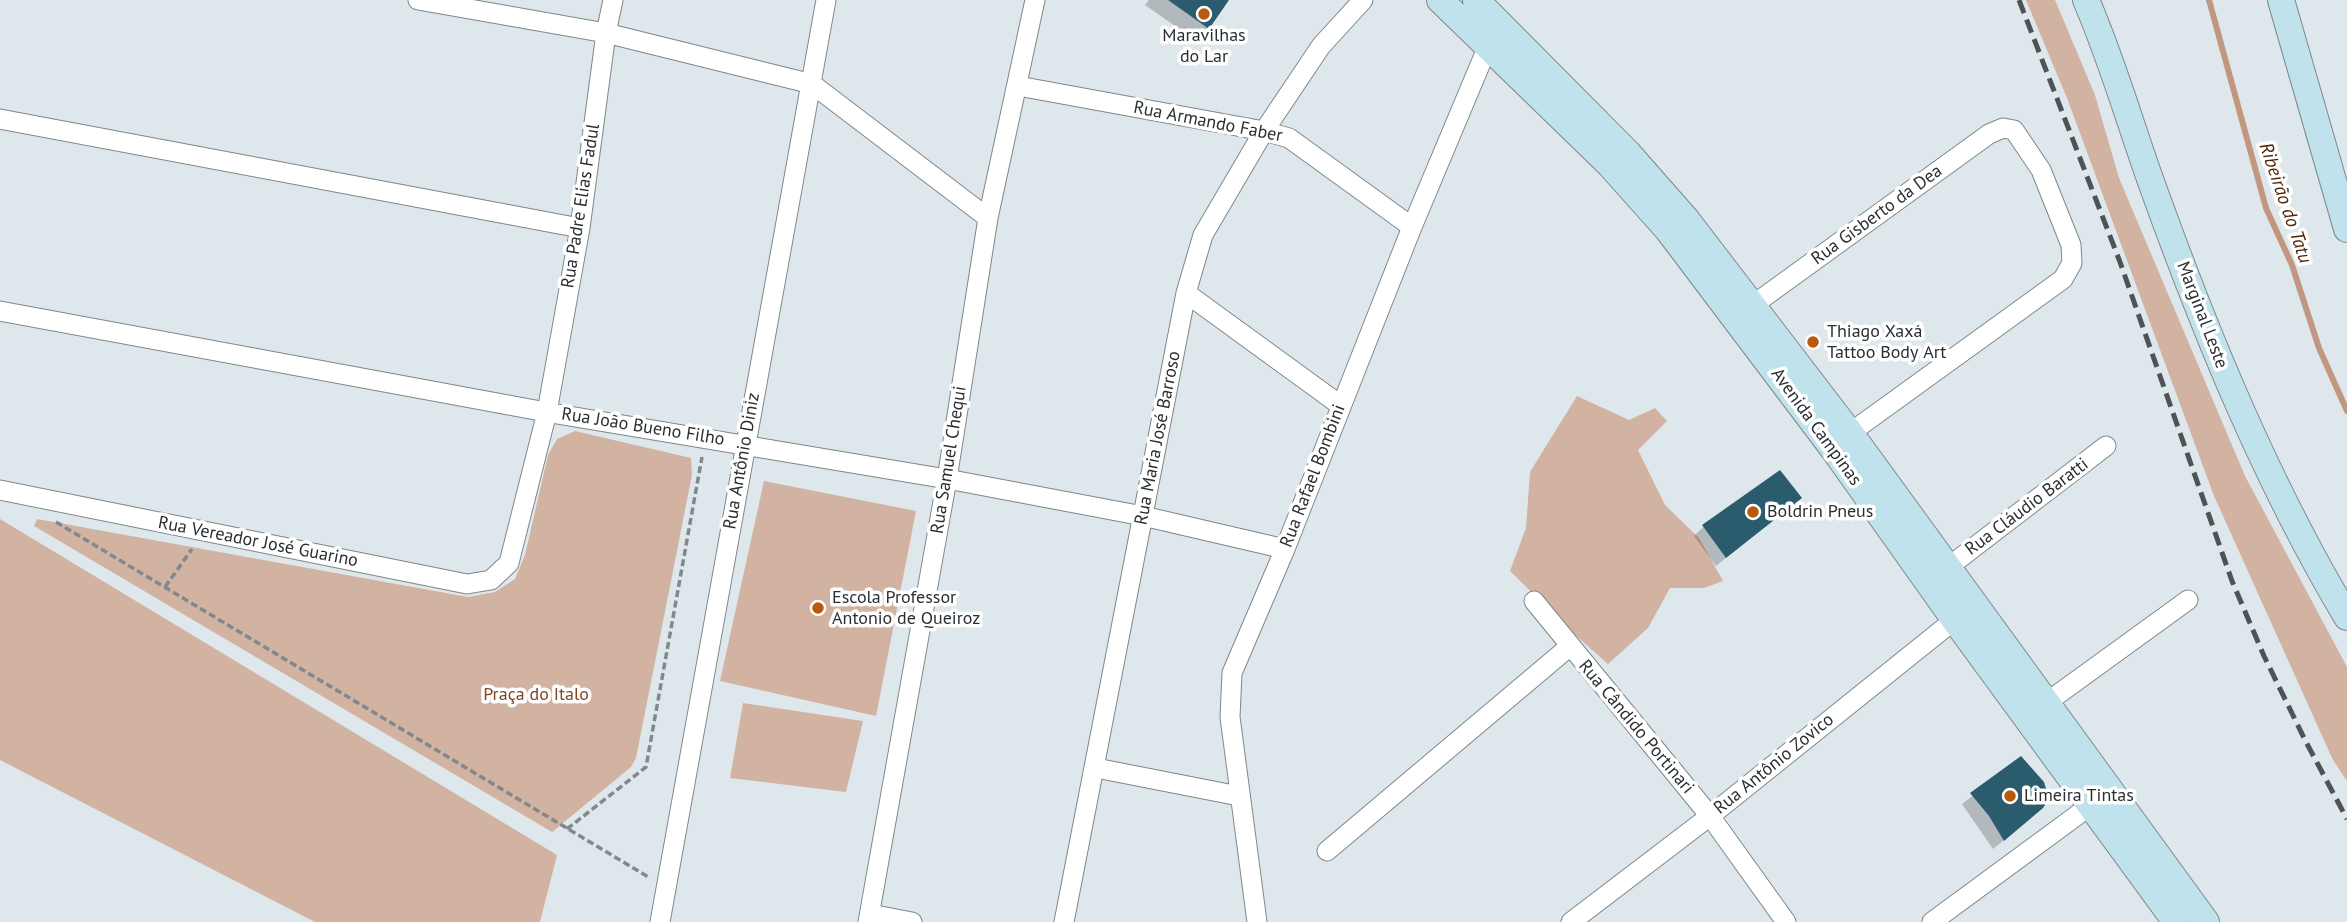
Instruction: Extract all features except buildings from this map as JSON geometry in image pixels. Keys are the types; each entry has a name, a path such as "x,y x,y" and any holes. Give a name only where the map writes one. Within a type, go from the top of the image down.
{"main road":[{"name":"Avenida Campinas","path":"1440,0 1610,165 1668,230 1834,450 1964,612 2046,703 2206,922"},
{"name":"Avenida Campinas","path":"1476,0 1657,183 1753,304 1947,568 1964,612 2091,805 2176,922"},
{"name":"Marginal Leste","path":"2086,0 2103,38 2154,190 2216,354 2270,474 2347,617"},
{"path":"2281,0 2347,229"}],"street":[{"path":"418,0 606,33 812,83 988,218"},
{"name":"Rua Padre Elias Fadul","path":"509,563 547,412 580,228 606,33 613,0"},
{"name":"Rua Antônio Diniz","path":"660,922 826,0"},
{"name":"Rua Samuel Chequi","path":"869,918 947,479 988,218 1035,0"},
{"name":"Rua Maria José Barroso","path":"1064,922 1186,293 1203,234 1264,131 1321,46 1363,0"},
{"name":"Rua Rafael Bombini","path":"1257,922 1230,717 1232,673 1285,549 1340,405 1488,46"},
{"name":"Rua Armando Faber","path":"1018,86 1264,131 1289,138 1412,228"},
{"path":"0,119 580,228"},
{"name":"Rua Gisberto da Dea","path":"1753,304 1989,134 2003,128 2014,130 2041,170 2071,245 2072,263 2063,279 1850,433"},
{"path":"1186,293 1340,405"},
{"name":"Rua João Bueno Filho","path":"0,311 547,412 947,479 1143,516 1285,549"},
{"name":"Rua Cláudio Baratti","path":"1947,568 2106,446"},
{"name":"Rua Vereador José Guarino","path":"0,490 467,584 491,580 509,563"},
{"path":"2046,703 2188,600"},
{"name":"Rua Cândido Portinari","path":"1534,601 1710,816 1786,922"},
{"name":"Rua Antônio Zovico","path":"1571,922 1710,816 1964,612"},
{"path":"1327,851 1569,647"},
{"path":"1096,768 1239,796"},
{"path":"1932,922 2091,805"},
{"path":"869,918 912,922"}],"path":[{"path":"567,829 646,767 705,437"},
{"path":"50,518 666,888"},
{"path":"165,587 204,531"}],"green space":[{"path":"2026,0 2055,0 2095,95 2119,178 2245,476 2347,667 2347,781 2333,760 2214,496 2067,98"},
{"path":"1577,396 1629,420 1655,408 1667,421 1638,450 1665,505 1699,538 1723,581 1704,588 1670,588 1648,628 1608,664 1510,571 1526,528 1530,472"},
{"name":"Praça do Italo","path":"575,431 691,458 692,475 636,758 631,767 552,832 34,526 37,519 468,597 495,592 515,579 525,555 548,455 557,439"},
{"path":"764,481 916,511 876,716 720,681"},
{"path":"0,519 557,855 540,922 315,922 0,760"},
{"path":"743,703 863,721 846,792 730,778"}],"waterway":[{"name":"Ribeirão do Tatu","path":"2209,0 2266,208 2292,265 2319,348 2347,411"}],"railway":[{"path":"2019,0 2120,262 2232,581 2264,656 2347,819"}],"place":[{"name":"Maravilhas do Lar","path":"1204,14"},
{"name":"Thiago Xaxá Tattoo Body Art","path":"1813,342"},
{"name":"Boldrin Pneus","path":"1753,512"},
{"name":"Escola Professor Antonio de Queiroz","path":"818,608"},
{"name":"Limeira Tintas","path":"2010,796"}]}
